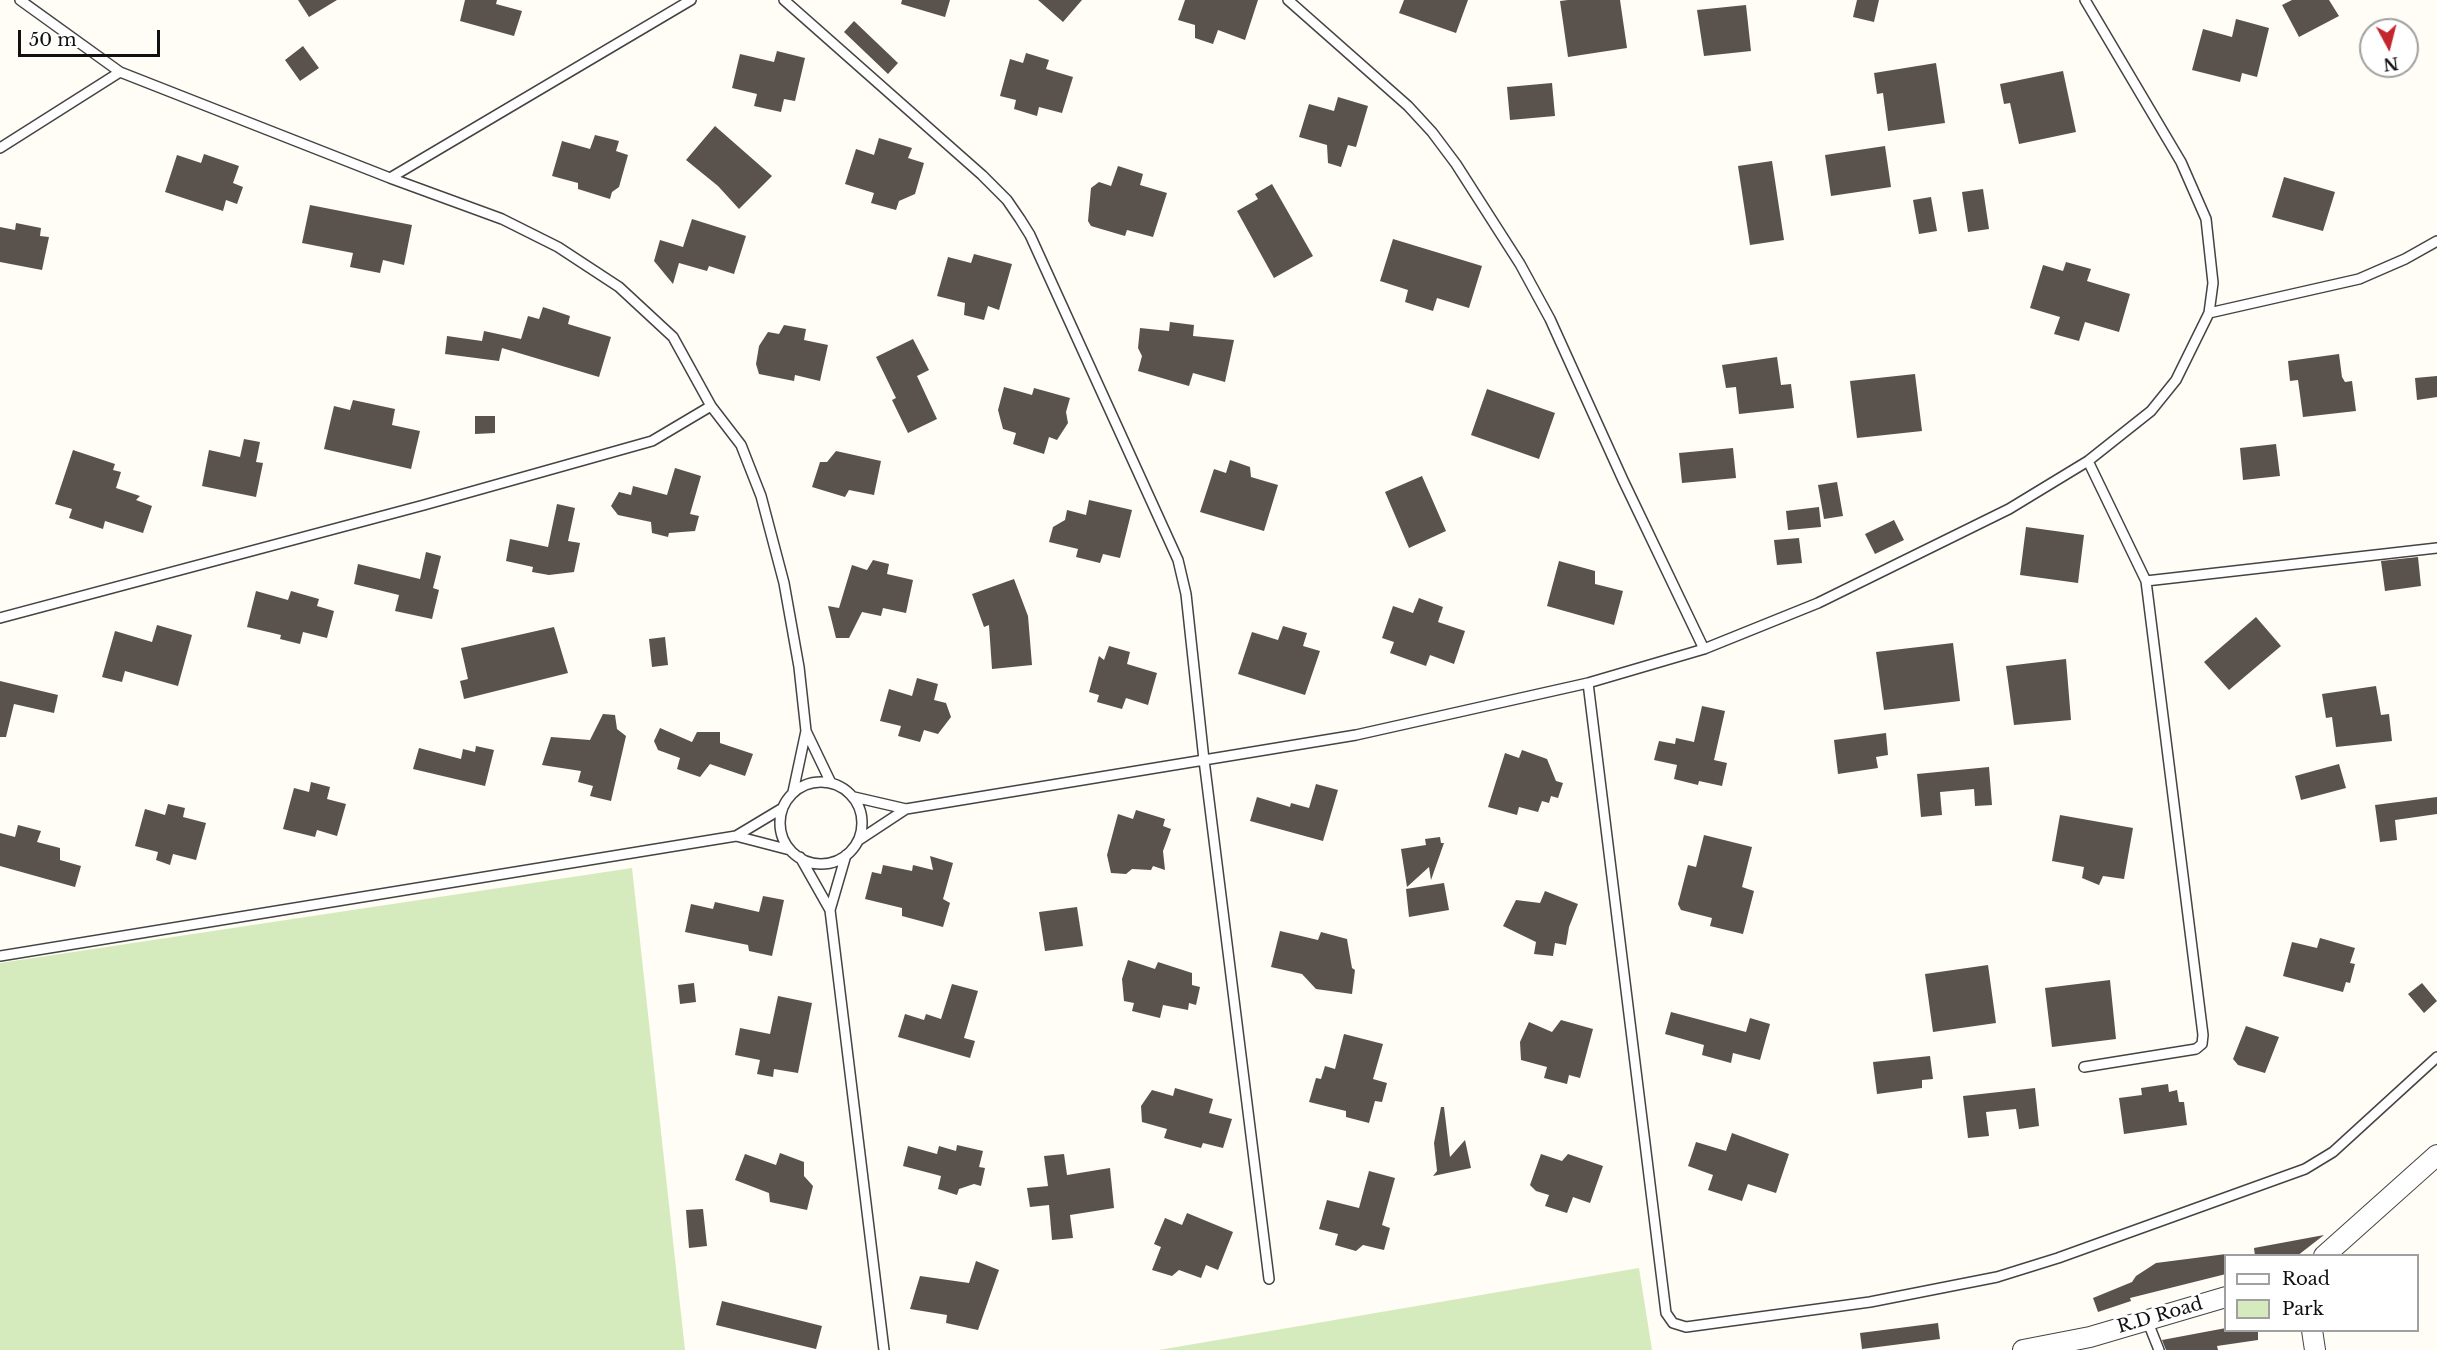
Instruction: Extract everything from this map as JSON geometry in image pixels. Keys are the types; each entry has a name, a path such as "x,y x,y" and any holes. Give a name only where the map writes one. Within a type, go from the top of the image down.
{"street":[{"path":"2326,1254 2437,1155"},
{"name":"R.D Road","path":"2023,1350 2090,1337 2224,1298"},
{"path":"2312,1332 2315,1350"}],"lane":[{"path":"390,178 691,0"},
{"path":"784,0 982,175 1007,200 1030,235 1178,560 1186,594 1204,759 1269,1279"},
{"path":"1288,0 1408,106 1432,132 1456,164 1520,264 1550,319 1623,480 1704,649"},
{"path":"854,797 906,809 1356,735 1588,683 1704,649 1838,593 2009,509 2088,462 2151,411 2164,395 2180,372 2209,313 2213,283 2206,219 2181,162 2085,0"},
{"path":"25,1 120,72 390,178 502,219 558,247 619,287 673,337 711,406 741,444 762,495 784,583 799,667 806,731 794,792"},
{"path":"0,148 120,72"},
{"path":"2209,313 2359,279 2405,260 2437,241"},
{"path":"0,618 652,441 711,406"},
{"path":"2084,1067 2196,1049 2202,1044 2203,1035 2146,581 2088,462"},
{"path":"2146,581 2437,548"},
{"path":"1588,683 1666,1313 1673,1323 1686,1327 1869,1302 1997,1277 2069,1254 2305,1169 2333,1152 2437,1057"},
{"path":"806,731 831,783"},
{"path":"0,956 736,836 781,809 794,792 805,785 831,783 843,788 854,797 860,809 862,822 859,840"},
{"path":"781,809 780,829 790,850"},
{"path":"830,910 846,855 859,840 906,809"},
{"path":"736,836 790,850 800,857 822,863 846,855"},
{"path":"800,857 830,910 885,1350"},
{"path":"2147,1320 2159,1350"}],"green space":[{"path":"632,868 685,1350 0,1350 0,963"},
{"path":"1639,1268 1652,1350 1159,1350"}],"building":[{"path":"298,0 337,0 309,17"},
{"path":"465,0 497,0 496,4 522,11 514,36 460,21"},
{"path":"902,0 950,0 945,17 901,4"},
{"path":"1038,0 1082,0 1063,22"},
{"path":"1185,0 1258,0 1245,40 1218,30 1213,44 1195,38 1195,25 1178,20"},
{"path":"1404,0 1468,0 1456,33 1399,13"},
{"path":"1620,0 1627,48 1568,57 1560,1"},
{"path":"1857,0 1879,0 1874,22 1853,17"},
{"path":"2292,0 2329,0 2339,16 2299,37 2282,5"},
{"path":"1746,5 1751,51 1704,56 1697,10"},
{"path":"2236,19 2269,28 2257,77 2242,73 2240,82 2192,70 2203,29 2232,37"},
{"path":"854,21 898,63 888,74 844,32"},
{"path":"303,46 319,68 300,81 285,60"},
{"path":"777,51 805,58 795,101 784,99 781,112 754,106 757,94 732,88 740,54 774,62"},
{"path":"1026,53 1049,60 1046,69 1073,77 1062,113 1039,107 1037,116 1014,109 1016,100 1000,96 1010,59 1023,63"},
{"path":"1936,63 1945,123 1888,131 1883,93 1877,94 1874,73"},
{"path":"2063,71 2076,132 2019,144 2010,103 2004,104 2000,84"},
{"path":"1552,83 1555,116 1510,120 1507,87"},
{"path":"1338,97 1368,106 1356,147 1348,145 1341,167 1328,163 1327,145 1299,137 1309,104 1334,111"},
{"path":"715,126 772,176 739,209 718,186 686,160"},
{"path":"595,135 619,141 616,151 628,155 619,187 612,192 610,199 578,189 578,183 552,176 562,141 590,149"},
{"path":"879,138 912,148 908,158 924,163 915,194 899,201 896,210 871,203 874,193 845,184 856,149 874,155"},
{"path":"1885,146 1891,187 1831,196 1825,155"},
{"path":"204,154 239,166 233,183 243,187 237,204 226,200 223,211 165,192 177,155 201,163"},
{"path":"1772,161 1784,240 1750,245 1738,166"},
{"path":"1118,166 1143,174 1140,185 1167,193 1153,237 1127,230 1125,236 1091,226 1088,221 1091,188 1099,182 1111,186"},
{"path":"2284,177 2335,192 2323,231 2272,217"},
{"path":"1272,184 1313,256 1274,278 1237,211 1258,199 1255,194"},
{"path":"1983,189 1989,229 1968,232 1962,192"},
{"path":"1931,197 1937,231 1919,234 1913,200"},
{"path":"310,205 412,225 404,265 383,260 380,273 350,267 353,253 302,243"},
{"path":"692,219 746,236 734,274 709,266 707,271 679,263 673,284 654,261 660,240 683,247"},
{"path":"16,223 41,228 40,236 49,237 42,270 0,262 0,227 15,230"},
{"path":"1393,239 1482,266 1469,308 1437,298 1433,311 1405,302 1408,290 1380,281"},
{"path":"974,254 1012,264 999,310 988,306 984,320 964,315 965,303 937,296 948,257 971,263"},
{"path":"2066,262 2091,269 2087,281 2130,294 2119,332 2085,322 2079,341 2054,334 2060,317 2030,308 2043,265 2063,271"},
{"path":"543,307 570,316 568,324 611,337 599,377 502,348 499,361 445,354 447,336 482,341 484,331 521,339 528,316 539,319"},
{"path":"1170,322 1194,325 1193,336 1234,340 1225,382 1193,373 1189,386 1138,371 1142,356 1138,348 1140,328 1169,331"},
{"path":"784,325 806,329 804,340 828,345 820,381 795,375 794,381 759,374 756,364 759,346 768,332 779,334"},
{"path":"913,339 929,370 917,376 937,419 908,433 892,400 896,398 876,357"},
{"path":"2339,354 2342,377 2345,382 2352,381 2356,411 2303,417 2298,380 2290,381 2288,361"},
{"path":"1777,357 1781,385 1791,384 1794,408 1739,414 1736,387 1726,388 1722,365"},
{"path":"1915,374 1922,431 1857,438 1850,381"},
{"path":"2437,376 2437,397 2417,400 2415,378"},
{"path":"1004,387 1032,395 1034,388 1070,398 1066,412 1068,423 1057,440 1049,437 1044,454 1013,444 1016,433 1003,429 998,410"},
{"path":"1487,389 1555,413 1539,459 1471,435"},
{"path":"353,400 395,409 392,425 420,431 411,469 324,449 334,406 350,410"},
{"path":"475,416 495,416 495,433 475,434"},
{"path":"244,439 260,442 256,462 263,463 256,497 202,486 209,450 240,457"},
{"path":"2276,444 2280,476 2243,480 2240,448"},
{"path":"1733,448 1736,478 1682,483 1679,453"},
{"path":"73,450 115,464 113,470 121,472 116,488 140,496 136,500 152,506 143,533 105,521 103,529 69,518 72,509 55,504"},
{"path":"836,451 881,461 874,495 849,490 845,497 812,487 820,462 827,462"},
{"path":"1230,460 1250,467 1251,477 1278,485 1264,531 1200,512 1214,469 1226,473"},
{"path":"675,468 701,476 690,514 699,516 695,531 669,533 668,537 652,533 651,522 618,515 611,506 619,492 631,495 633,486 667,495"},
{"path":"1422,476 1446,531 1409,548 1385,492"},
{"path":"1837,482 1843,516 1824,519 1818,485"},
{"path":"1089,500 1132,510 1120,558 1103,554 1100,563 1076,557 1078,549 1049,542 1053,527 1065,520 1067,510 1086,515"},
{"path":"557,504 575,508 568,541 580,543 574,572 549,575 532,572 533,567 506,561 510,539 548,547"},
{"path":"1819,507 1821,527 1788,530 1786,511"},
{"path":"1894,520 1904,540 1875,554 1865,534"},
{"path":"2026,527 2084,535 2078,583 2020,575"},
{"path":"1799,538 1802,563 1777,565 1774,540"},
{"path":"426,552 441,556 433,588 439,590 432,619 395,611 399,595 354,584 358,564 420,579"},
{"path":"2418,557 2421,586 2385,591 2381,561"},
{"path":"873,560 889,564 887,574 913,580 906,613 883,608 881,616 862,612 849,638 836,638 828,606 839,608 852,565 867,570"},
{"path":"1559,561 1595,571 1595,584 1623,591 1614,625 1547,606"},
{"path":"1014,579 1028,616 1032,665 992,669 989,625 984,627 972,594"},
{"path":"256,591 288,600 291,591 319,599 317,606 334,611 327,638 303,632 300,644 280,639 281,635 247,627"},
{"path":"1419,598 1443,607 1438,622 1465,631 1454,664 1430,655 1426,666 1390,653 1394,642 1382,638 1393,606 1413,613"},
{"path":"2256,617 2281,646 2229,690 2204,662"},
{"path":"157,625 192,635 178,686 125,671 122,682 102,677 115,631 152,642"},
{"path":"1283,626 1307,633 1303,646 1320,651 1305,695 1238,674 1252,632 1278,640"},
{"path":"554,627 568,673 464,699 460,681 468,679 461,648"},
{"path":"665,637 668,665 652,667 649,639"},
{"path":"1953,643 1960,701 1884,710 1876,652"},
{"path":"1109,646 1130,652 1127,664 1157,673 1148,705 1126,698 1122,709 1097,702 1099,695 1089,692 1099,656 1104,660"},
{"path":"2066,659 2071,720 2014,725 2006,666"},
{"path":"917,678 938,684 934,700 946,703 951,717 938,734 924,730 920,742 898,736 901,726 880,721 889,689 912,696"},
{"path":"0,681 58,695 54,713 14,704 6,737 0,737"},
{"path":"2376,686 2381,715 2389,714 2392,741 2336,747 2332,717 2326,718 2322,694"},
{"path":"1702,706 1725,711 1714,760 1727,763 1722,786 1699,781 1698,785 1674,779 1677,765 1654,760 1659,741 1675,744 1676,738 1694,742"},
{"path":"603,714 615,715 617,729 626,736 611,801 590,796 593,786 578,782 581,771 542,765 551,737 590,740"},
{"path":"660,728 692,742 697,732 720,732 720,743 753,754 745,776 710,764 700,777 677,769 680,758 658,750 654,741"},
{"path":"1886,733 1888,755 1876,757 1878,768 1838,774 1834,740"},
{"path":"476,746 494,750 485,786 413,769 419,748 461,759 463,749 475,752"},
{"path":"1522,750 1547,759 1556,781 1563,783 1558,798 1551,796 1549,803 1542,801 1538,812 1519,807 1517,815 1488,807 1505,753 1519,758"},
{"path":"2339,764 2346,788 2301,800 2295,776"},
{"path":"1989,767 1992,805 1975,806 1974,789 1940,792 1942,815 1921,817 1917,774"},
{"path":"311,782 330,787 327,799 346,804 337,836 317,830 315,837 283,829 294,788 309,792"},
{"path":"1316,784 1338,790 1323,841 1250,821 1257,797 1290,807 1291,803 1309,808"},
{"path":"2437,797 2437,814 2395,820 2397,840 2380,842 2375,805"},
{"path":"168,804 185,808 183,817 206,823 196,860 173,854 170,865 156,860 158,852 135,846 145,809 165,815"},
{"path":"1136,810 1165,819 1163,826 1171,829 1163,851 1165,870 1153,866 1151,870 1132,869 1126,874 1111,873 1107,855 1118,814 1133,819"},
{"path":"2060,815 2133,828 2124,879 2103,876 2099,885 2082,878 2084,867 2052,861"},
{"path":"18,825 41,831 37,842 60,848 60,860 81,866 75,887 0,866 0,833 15,837"},
{"path":"1704,835 1752,847 1742,887 1754,891 1743,934 1710,926 1712,918 1681,910 1678,904 1688,865 1696,867"},
{"path":"1440,837 1441,843 1444,843 1431,880 1429,867 1407,887 1401,849 1426,845 1425,839"},
{"path":"930,856 953,863 943,899 950,903 943,927 902,916 902,908 865,899 872,872 881,874 883,865 912,871 913,865 933,870"},
{"path":"1444,883 1449,910 1409,917 1406,889"},
{"path":"1545,891 1578,904 1569,927 1566,945 1555,943 1553,956 1534,954 1536,942 1503,926 1516,900 1540,903"},
{"path":"763,896 784,900 772,956 749,951 748,945 685,932 691,904 713,909 715,902 759,912"},
{"path":"1077,907 1083,946 1045,951 1039,912"},
{"path":"1280,931 1318,940 1321,932 1347,939 1352,968 1355,970 1352,994 1316,989 1302,974 1271,967"},
{"path":"2320,938 2355,948 2350,963 2355,964 2350,983 2346,982 2343,992 2283,976 2292,942 2317,948"},
{"path":"1128,960 1155,969 1158,962 1192,973 1192,985 1200,987 1196,1005 1189,1003 1188,1010 1163,1005 1160,1018 1132,1011 1134,1003 1124,1001 1122,979"},
{"path":"1988,965 1996,1023 1933,1032 1925,974"},
{"path":"2110,980 2116,1039 2052,1047 2045,988"},
{"path":"694,983 696,1002 680,1004 678,985"},
{"path":"2422,983 2437,1001 2424,1013 2408,994"},
{"path":"952,984 978,991 964,1038 975,1041 970,1058 898,1037 905,1014 924,1020 926,1014 941,1019"},
{"path":"778,996 812,1003 798,1073 774,1069 773,1077 757,1074 760,1060 735,1055 740,1028 770,1034"},
{"path":"1671,1012 1746,1032 1750,1018 1770,1024 1760,1060 1733,1053 1731,1063 1702,1055 1704,1045 1665,1034"},
{"path":"1561,1020 1593,1029 1580,1078 1569,1075 1567,1084 1544,1078 1547,1067 1521,1060 1520,1042 1529,1022 1552,1032"},
{"path":"2246,1026 2279,1037 2265,1073 2238,1065 2233,1059"},
{"path":"1344,1034 1383,1044 1373,1079 1387,1083 1382,1102 1375,1101 1369,1123 1346,1117 1346,1111 1309,1102 1316,1078 1321,1079 1325,1066 1335,1069"},
{"path":"1930,1056 1933,1079 1922,1080 1922,1088 1877,1094 1873,1062"},
{"path":"2168,1084 2169,1092 2177,1090 2179,1102 2184,1102 2187,1125 2124,1134 2119,1098 2142,1095 2141,1088"},
{"path":"1175,1088 1213,1099 1209,1113 1232,1119 1223,1148 1203,1143 1201,1148 1164,1138 1167,1129 1142,1122 1141,1106 1152,1090 1173,1096"},
{"path":"2035,1088 2039,1126 2019,1129 2016,1109 1986,1112 1989,1136 1968,1138 1963,1096"},
{"path":"1441,1107 1444,1107 1450,1157 1465,1140 1471,1168 1433,1176 1437,1171 1434,1143"},
{"path":"1732,1133 1789,1154 1776,1193 1748,1184 1742,1201 1708,1190 1713,1175 1688,1166 1696,1142 1726,1151"},
{"path":"957,1145 983,1151 979,1167 985,1168 981,1186 974,1184 959,1189 957,1195 938,1189 941,1176 903,1166 908,1146 937,1154 939,1146 956,1151"},
{"path":"780,1153 804,1162 804,1176 813,1186 807,1210 770,1202 769,1193 735,1180 745,1154 776,1165"},
{"path":"1064,1154 1067,1175 1110,1168 1114,1208 1070,1215 1073,1238 1052,1240 1049,1205 1030,1207 1027,1188 1048,1186 1044,1156"},
{"path":"1541,1154 1562,1161 1568,1154 1603,1166 1590,1203 1573,1197 1567,1213 1545,1206 1549,1195 1536,1191 1530,1185"},
{"path":"1369,1171 1395,1178 1382,1225 1390,1228 1384,1250 1363,1245 1356,1251 1335,1245 1338,1234 1319,1229 1327,1200 1359,1208"},
{"path":"703,1209 707,1246 689,1248 686,1210"},
{"path":"1187,1213 1233,1232 1218,1270 1206,1265 1201,1278 1179,1270 1172,1276 1152,1270 1161,1247 1154,1244 1165,1218 1182,1225"},
{"path":"2324,1235 2300,1254 2255,1254 2254,1248"},
{"path":"2224,1254 2224,1274 2130,1298 2131,1301 2098,1312 2093,1298 2132,1282 2136,1276 2156,1263"},
{"path":"976,1261 999,1270 978,1330 946,1323 947,1315 910,1309 920,1276 969,1283"},
{"path":"722,1301 822,1326 816,1349 716,1325"},
{"path":"1938,1323 1940,1339 1862,1349 1860,1333"},
{"path":"2224,1328 2224,1332 2258,1332 2258,1340 2217,1346 2218,1350 2166,1350 2162,1340"}]}
